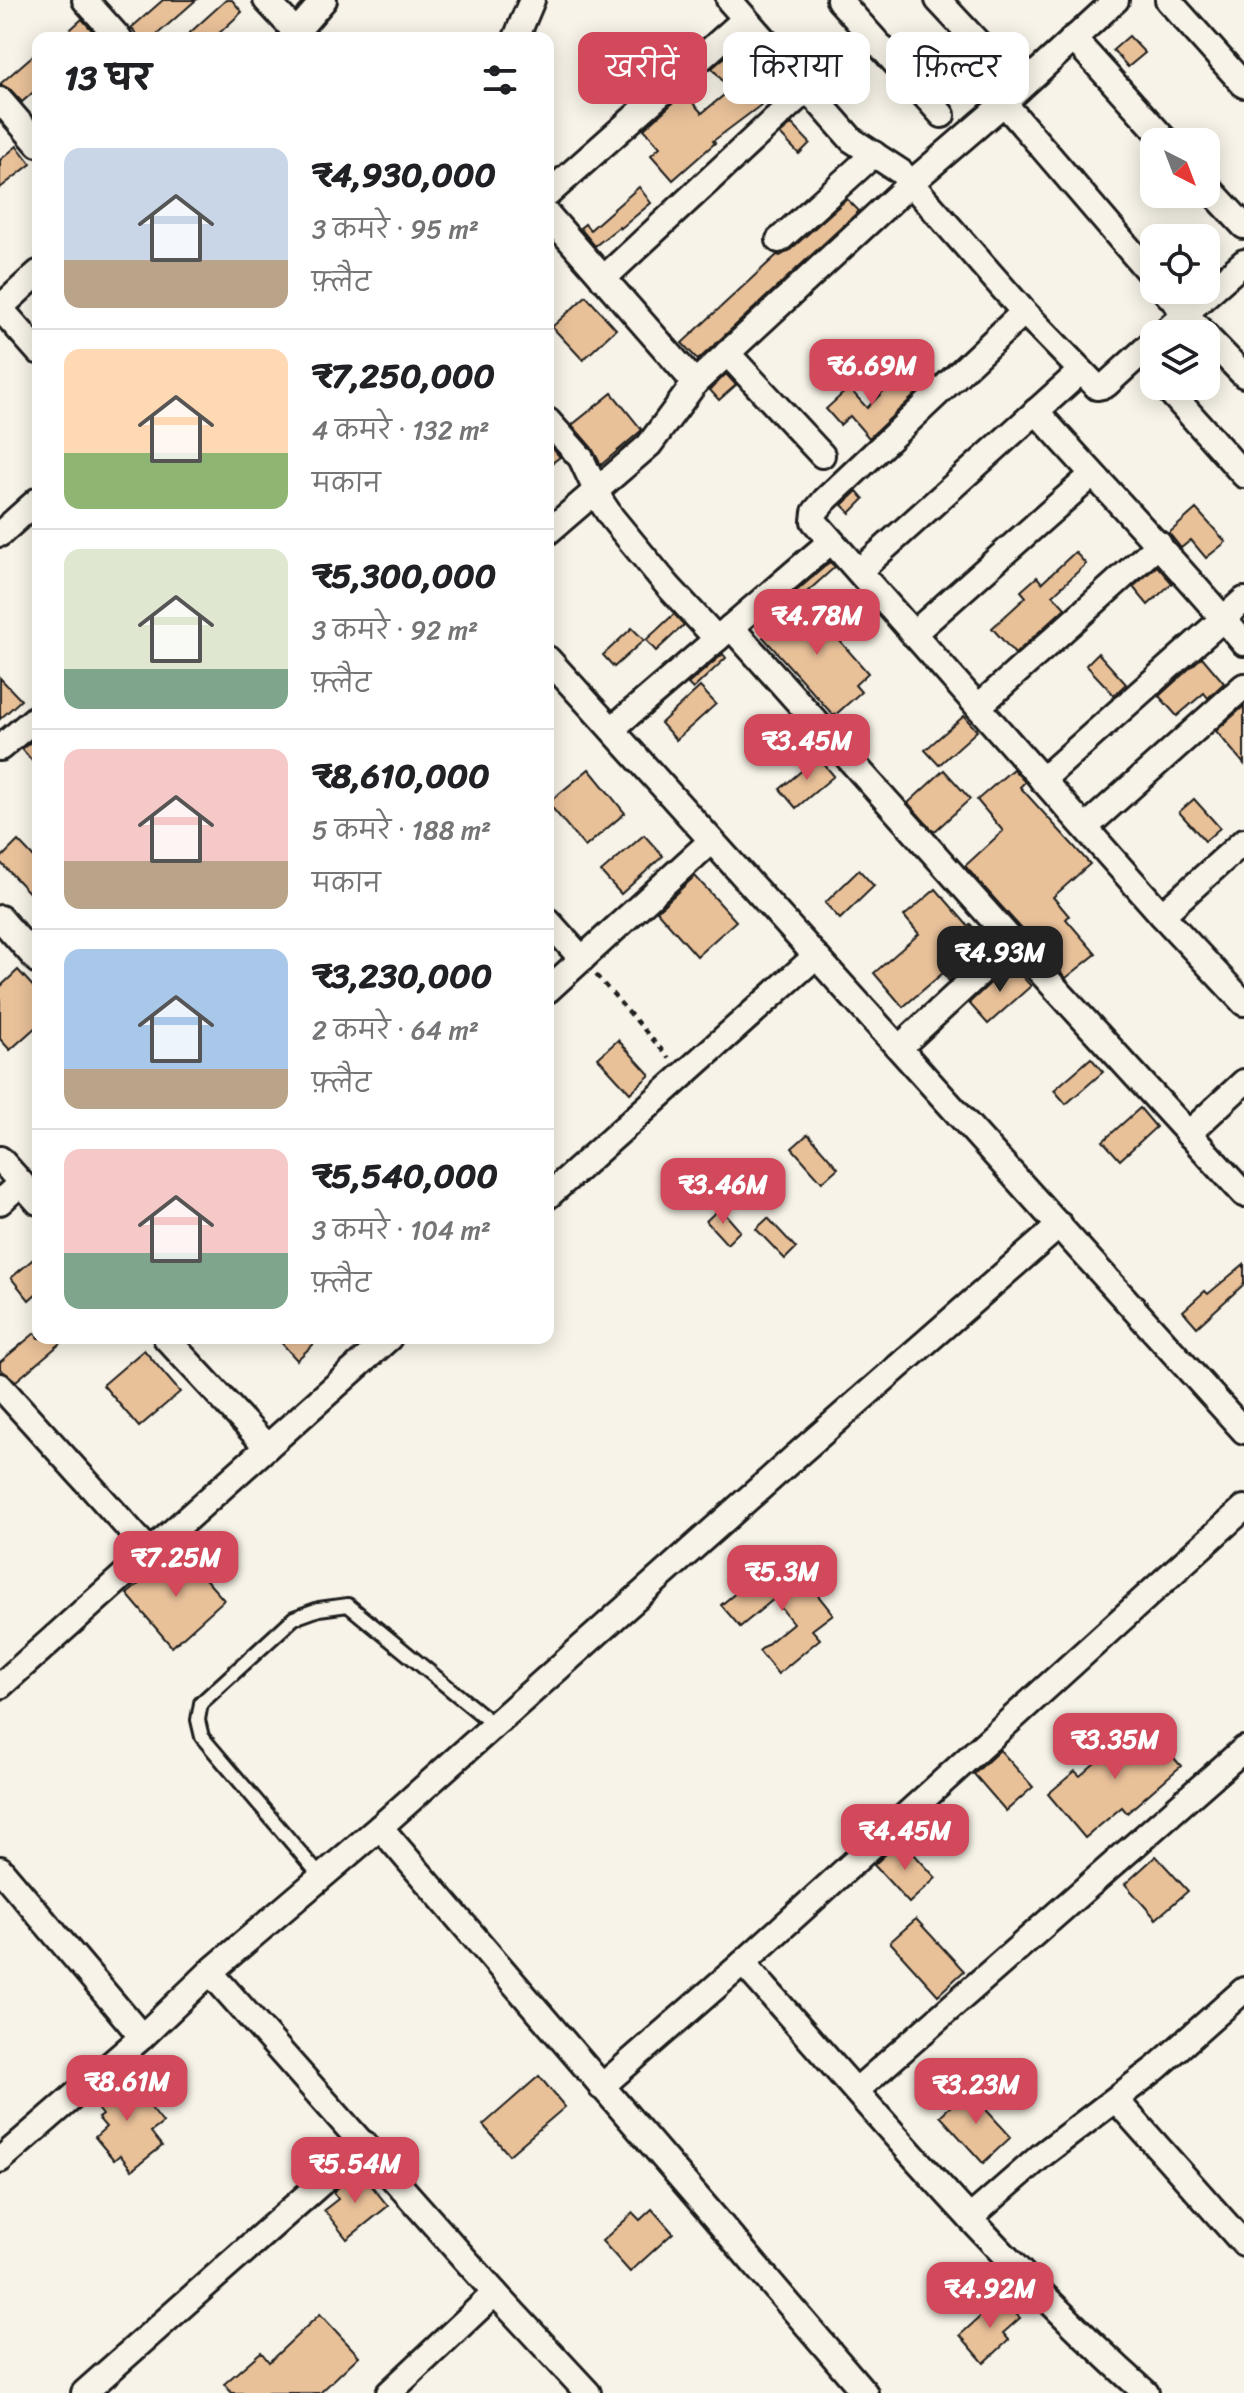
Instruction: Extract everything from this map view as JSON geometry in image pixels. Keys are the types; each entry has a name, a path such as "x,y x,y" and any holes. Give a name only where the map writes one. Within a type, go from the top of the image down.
{"street":[{"path":"85,0 114,32"},
{"path":"266,0 292,32"},
{"path":"297,32 324,0"},
{"path":"519,32 532,0"},
{"path":"729,0 755,32"},
{"path":"839,0 942,115"},
{"path":"938,0 968,32"},
{"path":"1029,79 1116,0"},
{"path":"1168,0 1244,85"},
{"path":"554,189 744,20"},
{"path":"1073,38 1154,128"},
{"path":"0,100 32,137"},
{"path":"603,279 791,104"},
{"path":"820,104 852,140 895,166 1024,312 1097,387 1103,387 1140,363"},
{"path":"554,527 649,445 695,383 911,183 1003,104"},
{"path":"1005,104 1140,262"},
{"path":"779,240 874,154"},
{"path":"1220,200 1244,226"},
{"path":"554,222 695,383"},
{"path":"1177,320 1244,262"},
{"path":"32,279 0,308 32,344"},
{"path":"1176,304 1191,320"},
{"path":"1024,312 818,507 814,521 1162,915 1235,975 1244,1003"},
{"path":"1220,350 1244,375"},
{"path":"727,353 822,455"},
{"path":"859,571 1081,371"},
{"path":"1177,400 1244,475"},
{"path":"1036,411 1159,544 1244,643"},
{"path":"554,428 581,458 612,518 646,561 724,633 1244,1194"},
{"path":"913,634 1092,475"},
{"path":"0,534 32,505"},
{"path":"612,729 830,542"},
{"path":"978,707 1159,544"},
{"path":"1042,780 1244,600"},
{"path":"554,666 1244,1431"},
{"path":"1086,827 1244,686"},
{"path":"0,748 32,721"},
{"path":"554,985 711,841"},
{"path":"1162,915 1244,841"},
{"path":"0,918 32,947"},
{"path":"554,928 582,959"},
{"path":"900,1047 1013,942"},
{"path":"554,1191 816,956"},
{"path":"1188,1134 1244,1082"},
{"path":"0,1159 32,1195"},
{"path":"0,1202 21,1183"},
{"path":"0,2160 1060,1225"},
{"path":"172,1344 267,1447"},
{"path":"0,1686 380,1344"},
{"path":"0,1386 150,1552"},
{"path":"601,2087 743,1963 1244,1508"},
{"path":"857,2090 1244,1749"},
{"path":"380,1827 865,2393"},
{"path":"0,1869 142,2037"},
{"path":"743,1963 970,2218 1076,2328 1146,2393"},
{"path":"210,1972 588,2393"},
{"path":"970,2218 1042,2155 1156,2068 1244,1990"},
{"path":"1116,2100 1244,2244"},
{"path":"84,2393 365,2144"},
{"path":"389,2393 495,2293"}],"lane":[{"path":"321,1877 202,1737 198,1720 201,1703 294,1618 319,1609 348,1605 494,1725"}],"path":[{"path":"582,959 684,1075"}],"building":[{"path":"163,0 196,0 160,32 135,32 131,28"},
{"path":"226,0 232,0 242,12 220,32 191,32"},
{"path":"82,19 93,32 68,32"},
{"path":"1129,36 1145,53 1128,67 1113,50"},
{"path":"32,56 32,93 22,102 0,84"},
{"path":"723,59 723,81 712,68"},
{"path":"723,96 723,104 761,105 713,141 715,143 673,180 651,155 660,147 644,129 672,104 694,104 702,113"},
{"path":"792,124 810,143 799,154 780,134"},
{"path":"17,146 31,164 0,188 0,160"},
{"path":"639,187 651,203 595,246 580,228 585,224 590,230"},
{"path":"847,199 859,211 698,360 682,343 777,255 789,251"},
{"path":"586,296 616,329 583,360 554,329 554,325"},
{"path":"726,374 736,385 719,400 710,390"},
{"path":"898,376 916,394 869,438 850,416 840,425 826,409 849,388 867,408"},
{"path":"612,393 642,430 601,465 592,448 572,425"},
{"path":"857,491 864,499 850,513 842,505"},
{"path":"1196,509 1226,542 1206,558 1191,540 1181,548 1169,533"},
{"path":"1075,552 1086,564 1053,595 1065,608 1015,654 992,628 1026,597 1021,591 1037,577 1042,583"},
{"path":"830,562 835,567 798,600 793,594"},
{"path":"1157,566 1172,583 1148,605 1133,587"},
{"path":"804,600 868,673 855,685 861,692 834,716 763,637"},
{"path":"674,614 684,625 656,651 646,640"},
{"path":"632,628 644,640 614,667 603,655"},
{"path":"1098,653 1126,684 1114,695 1086,665"},
{"path":"723,654 726,658 693,689 688,684"},
{"path":"1202,657 1224,683 1208,698 1204,693 1177,716 1159,696"},
{"path":"0,678 21,700 0,719"},
{"path":"700,687 716,704 676,740 661,723"},
{"path":"1244,706 1244,764 1216,731"},
{"path":"964,716 977,731 939,765 925,750"},
{"path":"32,741 32,761 22,749"},
{"path":"818,757 834,776 796,808 780,789"},
{"path":"589,769 625,813 585,847 554,810 554,798"},
{"path":"1013,769 1025,782 1020,787 1090,864 1053,897 1069,916 1066,919 1096,954 1066,978 965,866 1003,831 977,800"},
{"path":"944,770 970,799 934,832 908,803"},
{"path":"1194,799 1220,828 1205,841 1179,812"},
{"path":"644,835 663,856 621,894 601,872"},
{"path":"18,841 32,856 32,896 0,862"},
{"path":"859,870 874,886 840,919 825,903"},
{"path":"695,876 736,921 697,956 657,911"},
{"path":"936,889 988,944 949,981 943,973 903,1007 874,973 919,934 904,916"},
{"path":"1011,964 1031,986 988,1024 969,1003"},
{"path":"18,970 32,985 32,1030 10,1050 0,1039 0,987"},
{"path":"618,1040 650,1075 630,1093 598,1058"},
{"path":"1091,1058 1103,1072 1066,1104 1054,1090"},
{"path":"1140,1108 1156,1127 1120,1160 1103,1141"},
{"path":"808,1134 838,1168 822,1182 792,1148"},
{"path":"720,1208 740,1231 727,1244 706,1221"},
{"path":"768,1218 796,1248 785,1259 756,1229"},
{"path":"32,1260 32,1297 29,1300 11,1278"},
{"path":"1244,1264 1244,1284 1197,1327 1183,1311 1205,1291 1208,1294"},
{"path":"32,1335 32,1344 60,1344 16,1381 0,1369 0,1362"},
{"path":"282,1344 314,1344 297,1360"},
{"path":"144,1350 180,1392 139,1427 103,1385"},
{"path":"181,1552 224,1600 172,1647 127,1594"},
{"path":"791,1562 833,1614 812,1630 820,1639 778,1674 759,1651 793,1623 774,1599 740,1627 721,1605 758,1575 765,1584"},
{"path":"1142,1722 1181,1766 1127,1813 1122,1807 1085,1838 1048,1794 1075,1771 1080,1776"},
{"path":"1000,1750 1033,1787 1006,1811 974,1774"},
{"path":"901,1840 936,1878 909,1903 874,1865"},
{"path":"1156,1856 1188,1891 1156,1919 1125,1884"},
{"path":"916,1919 964,1971 938,1995 890,1942"},
{"path":"123,2073 163,2123 151,2132 162,2146 132,2170 120,2155 114,2160 95,2137 106,2127 98,2118 102,2115 91,2101"},
{"path":"539,2076 565,2107 509,2155 483,2125"},
{"path":"968,2090 1011,2137 983,2163 940,2116"},
{"path":"359,2170 388,2206 347,2239 324,2210 338,2199 333,2192"},
{"path":"652,2209 673,2233 630,2272 602,2241 633,2213 640,2220"},
{"path":"1001,2298 1020,2318 1003,2333 1009,2340 984,2363 960,2335"},
{"path":"320,2314 359,2356 320,2393 232,2393 224,2384 261,2352 269,2362"}]}
